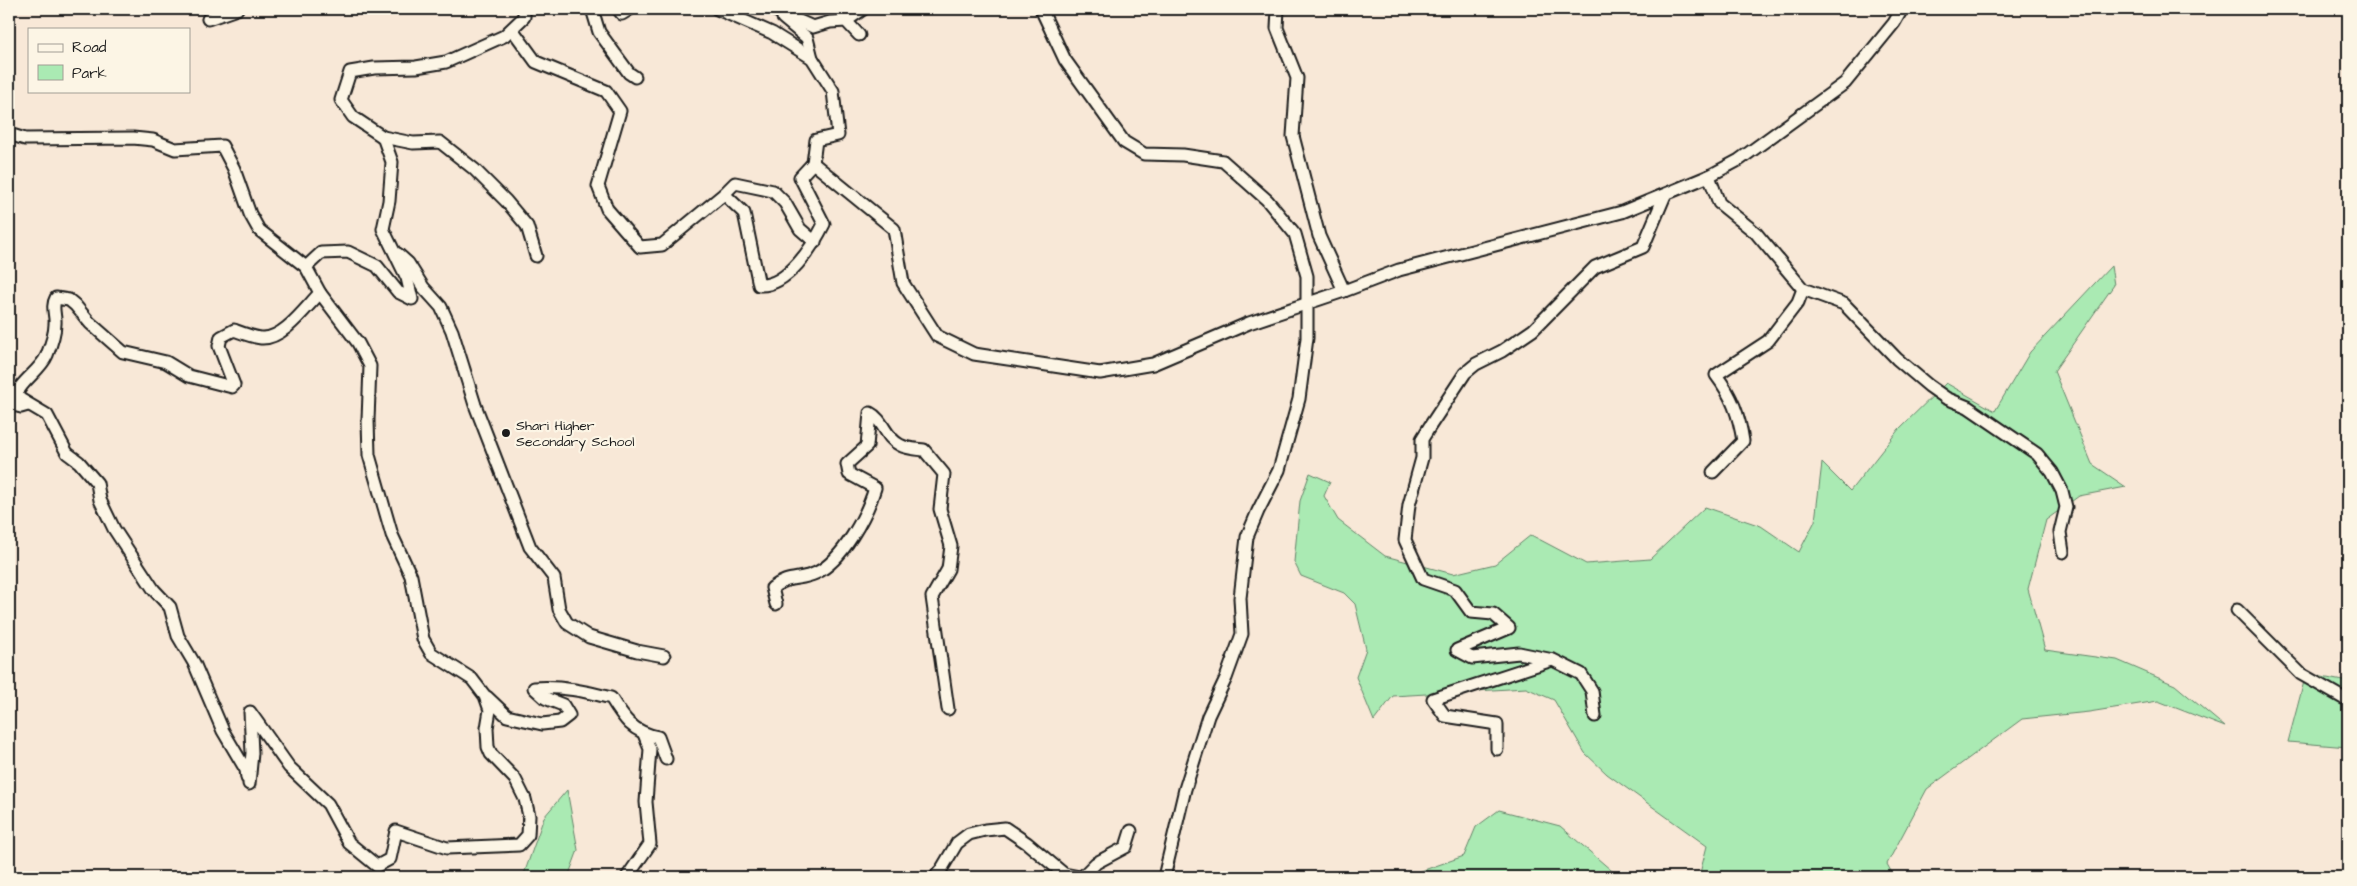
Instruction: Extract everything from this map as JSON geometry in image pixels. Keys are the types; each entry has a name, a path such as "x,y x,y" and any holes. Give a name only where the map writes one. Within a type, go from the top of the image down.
{"street":[{"path":"208,19 237,9"},
{"path":"524,9 524,17 504,36 446,62 416,67 374,68 350,72 342,100 353,117 383,137 413,142 440,142 474,169 527,226 536,256"},
{"path":"592,9 599,32 629,73 635,77"},
{"path":"618,9 622,14 630,9"},
{"path":"717,9 772,33 812,58"},
{"path":"724,194 744,213 759,285 765,285 793,270 815,242 824,224 800,177 813,163 816,140 838,135 833,91 812,58 807,38 772,9"},
{"path":"772,9 813,27 830,22 846,21 863,9"},
{"path":"1041,9 1065,60 1124,142 1144,154 1183,155 1223,161 1266,200 1295,234 1308,276 1307,338 1304,366 1290,437 1279,470 1247,537 1240,598 1242,634 1226,678 1208,716 1185,789 1164,877"},
{"path":"1278,9 1277,28 1297,78 1293,136 1319,236 1344,291"},
{"path":"813,163 894,229 903,282 937,336 974,354 1100,373 1154,364 1248,323 1308,304 1399,270 1622,212 1709,176 1739,160 1845,83 1894,23 1902,9"},
{"path":"846,21 859,35"},
{"path":"512,29 536,62 606,91 620,112 598,186 607,209 640,248 662,245 735,183 774,191 785,203 800,229 815,242"},
{"path":"9,134 25,139 153,140 175,149 222,146 234,169 250,214 259,230 306,267 320,293 358,344 370,366 369,455 392,535 411,576 424,639 431,653 472,679 485,696 508,716 542,724 560,722 569,715 563,705 545,698 534,688 550,687 586,691 611,698 625,721 644,734 658,737 666,759"},
{"path":"306,267 321,253 348,252 378,266 398,292 412,299 407,278 383,229 389,201 392,162 383,137"},
{"path":"1709,176 1719,203 1756,233 1803,289 1844,304 1897,359 1929,386 1946,398 1968,407 2038,454 2052,472 2062,491 2066,507 2060,532 2064,552"},
{"path":"1595,716 1592,691 1580,674 1553,660 1519,653 1472,658 1457,650 1509,628 1492,614 1471,612 1455,590 1423,579 1405,540 1409,506 1422,458 1422,440 1466,373 1476,364 1502,351 1533,330 1596,267 1643,247 1665,195"},
{"path":"391,247 408,263 423,287 441,307 452,331 474,405 530,547 554,578 559,609 567,623 589,638 664,656"},
{"path":"1713,472 1743,441 1739,416 1728,390 1716,375 1768,341 1798,302 1803,289"},
{"path":"320,293 293,323 272,336 262,338 234,330 221,337 219,346 234,385 232,387 189,376 166,362 123,352 90,323 69,300 56,298 53,304 55,324 53,337 47,355 37,371 19,388 18,394 20,399 28,405 47,415 67,453 79,462 97,483 100,500 114,529 154,590 170,606 178,636 194,663 224,731 246,770 249,784 252,753 250,712 289,767 328,804 349,843 377,866 390,859 396,831 447,848 519,845 528,834 529,816 525,799 515,780 491,754 488,747 490,710 485,696"},
{"path":"9,404 21,407 28,405"},
{"path":"776,604 772,588 783,580 814,574 828,567 869,508 875,488 849,474 847,464 867,446 870,413 878,417 890,438 901,446 924,450 944,474 940,509 951,546 948,569 932,597 948,709"},
{"path":"2237,610 2301,674 2343,698 2348,698"},
{"path":"1497,749 1497,724 1445,716 1433,699 1553,660"},
{"path":"627,877 650,844 646,802 650,749 644,734"},
{"path":"935,877 957,843 969,834 985,830 1005,828 1027,843 1064,874 1081,877 1096,863 1126,847 1130,831"}],"green space":[{"path":"2111,266 2114,285 2054,371 2092,464 2126,487 2079,496 2046,520 2028,589 2045,650 2117,660 2175,685 2225,727 2158,701 2089,712 2022,719 1927,789 1887,864 1894,877 1699,877 1707,846 1607,774 1585,753 1554,700 1526,688 1393,696 1374,721 1356,677 1366,649 1355,604 1344,593 1301,576 1294,562 1300,501 1310,473 1330,482 1324,496 1338,520 1385,556 1453,574 1495,564 1531,535 1586,564 1650,559 1705,507 1761,526 1799,552 1815,521 1822,463 1850,491 1899,429 1946,383 1995,411 2030,352"},
{"path":"2306,674 2348,682 2348,747 2288,742"},
{"path":"567,790 578,850 568,877 523,877 544,817"},
{"path":"1499,810 1560,826 1619,877 1404,877 1464,856 1476,827"}],"place":[{"name":"Shari Higher Secondary School","path":"506,433"}]}
